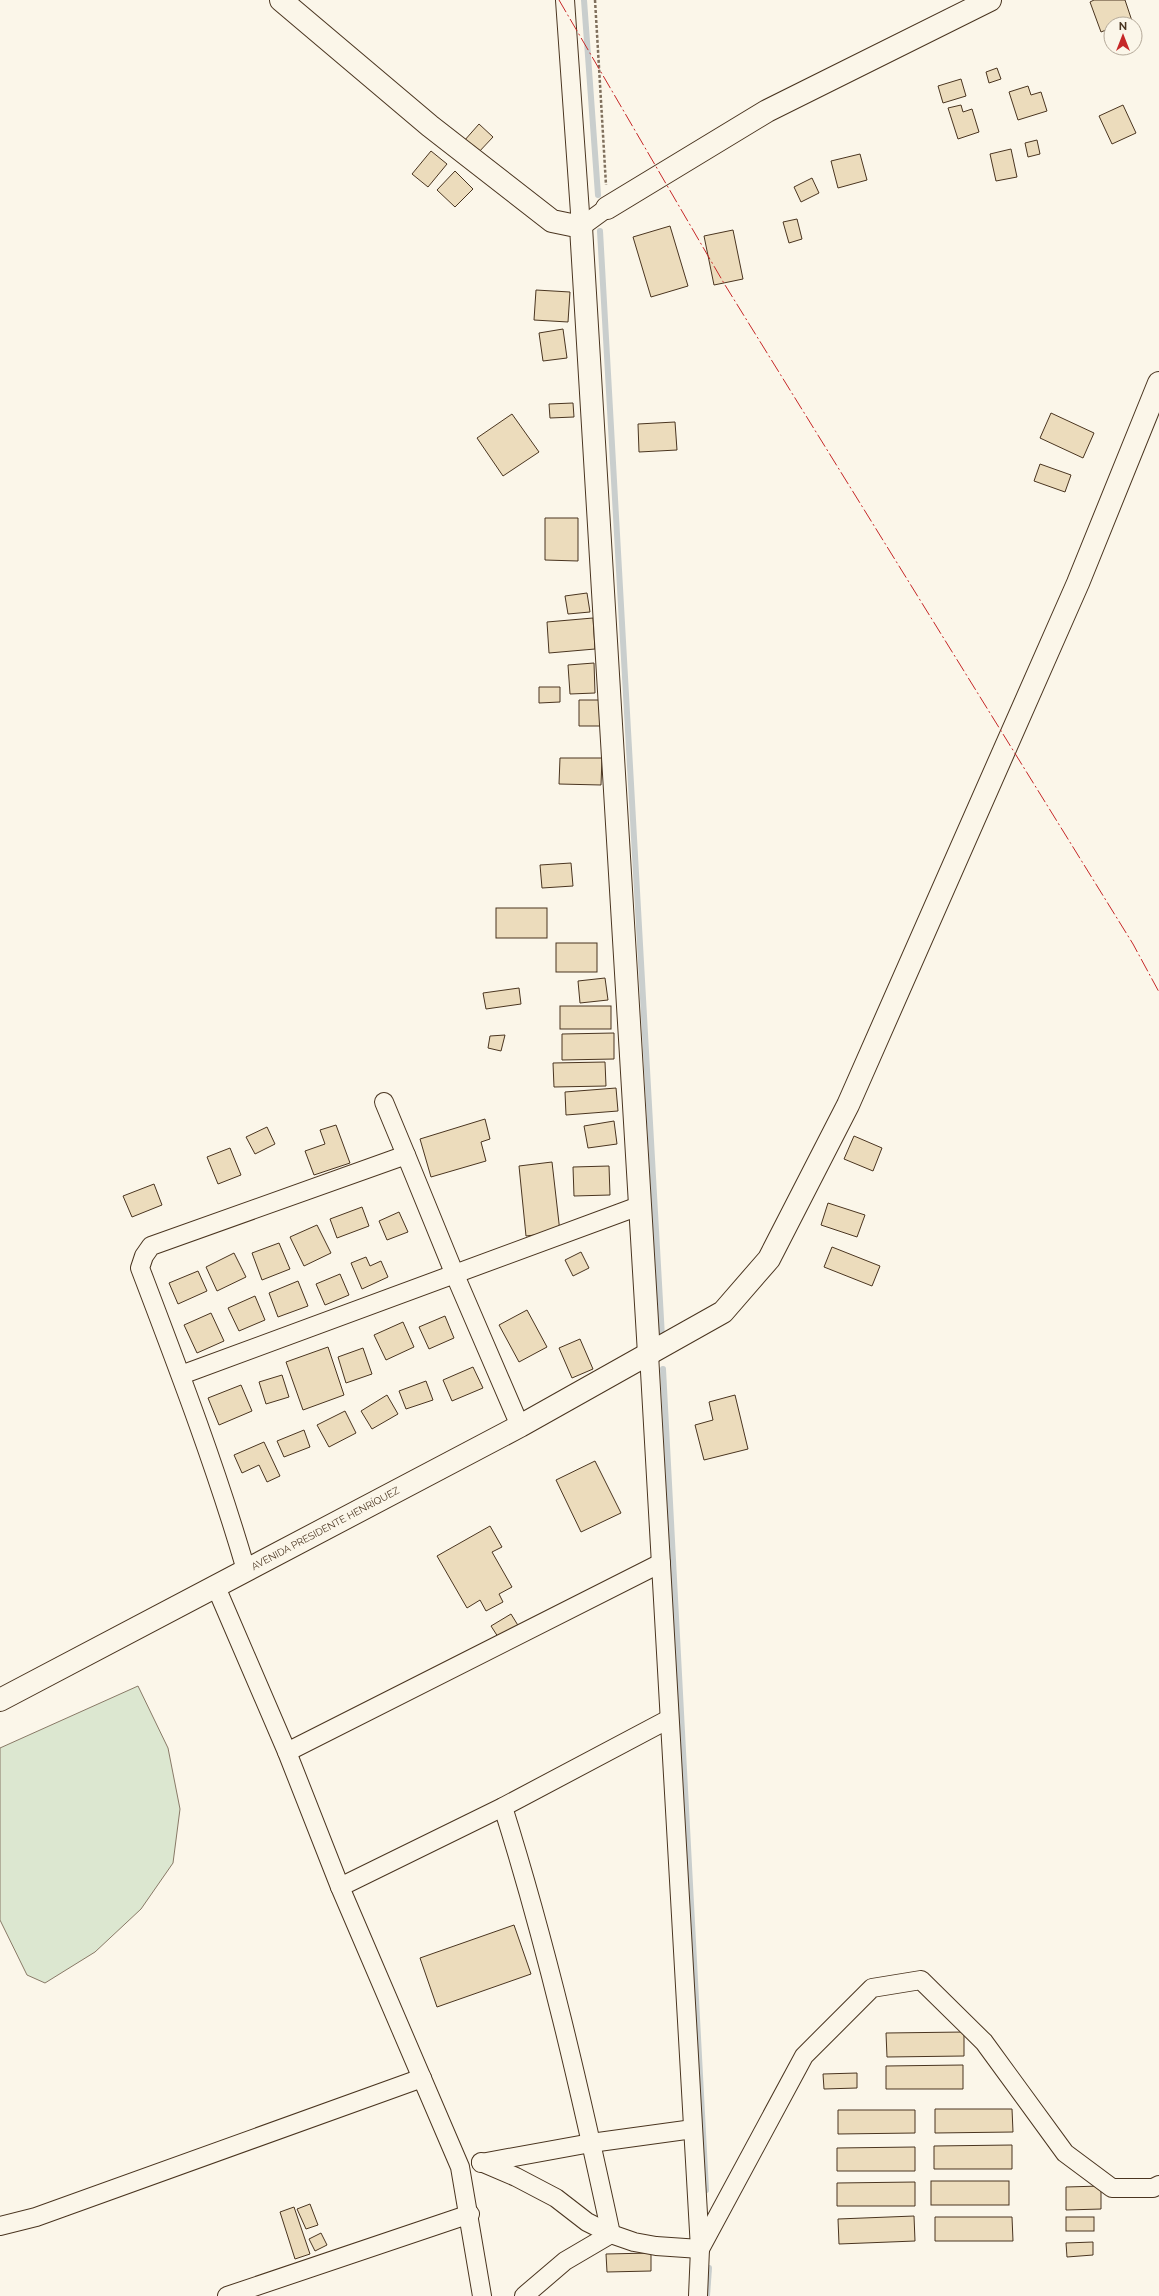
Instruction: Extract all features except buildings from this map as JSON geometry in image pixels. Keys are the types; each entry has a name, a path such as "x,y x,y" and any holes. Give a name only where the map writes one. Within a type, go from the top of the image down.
{"street":[{"path":"281,0 430,126 552,221 581,227 607,208 767,111 990,0"},
{"path":"565,0 581,227 638,1206 649,1354 700,2249 698,2296"},
{"name":"AVENIDA PRESIDENTE HENRÍQUEZ","path":"0,1700 520,1426 723,1312 769,1259 848,1105 1078,583 1159,383"},
{"path":"384,1102 455,1275 520,1426"},
{"path":"246,1570 230,1515 181,1375 140,1268 144,1256 151,1246 406,1155"},
{"path":"181,1375 455,1275 638,1206"},
{"path":"287,1752 661,1563"},
{"path":"216,1587 287,1752 340,1887 460,2167 470,2214 482,2296"},
{"path":"340,1887 503,1807 670,1719"},
{"path":"503,1807 522,1869 572,2053 611,2234"},
{"path":"700,2249 804,2056 872,1988 921,1980 984,2042 1065,2153 1112,2188 1153,2188 1159,2185"},
{"path":"0,2226 43,2214 422,2078"},
{"path":"460,2167 591,2143 693,2130"},
{"path":"481,2162 516,2176 556,2198 587,2222 611,2234 634,2242 656,2246 700,2249"},
{"path":"227,2296 470,2214"},
{"path":"524,2296 565,2261 611,2234"}],"path":[{"path":"595,0 607,208"}],"green space":[{"path":"138,1686 168,1748 180,1809 173,1863 141,1909 95,1952 45,1983 27,1975 0,1920 0,1748"}],"waterway":[{"path":"584,0 598,195"},
{"path":"600,231 662,1337"},
{"path":"663,1369 706,2190"},
{"path":"707,2296 709,2268"}],"power":[{"path":"559,0 725,285 1133,944 1159,992"}]}
